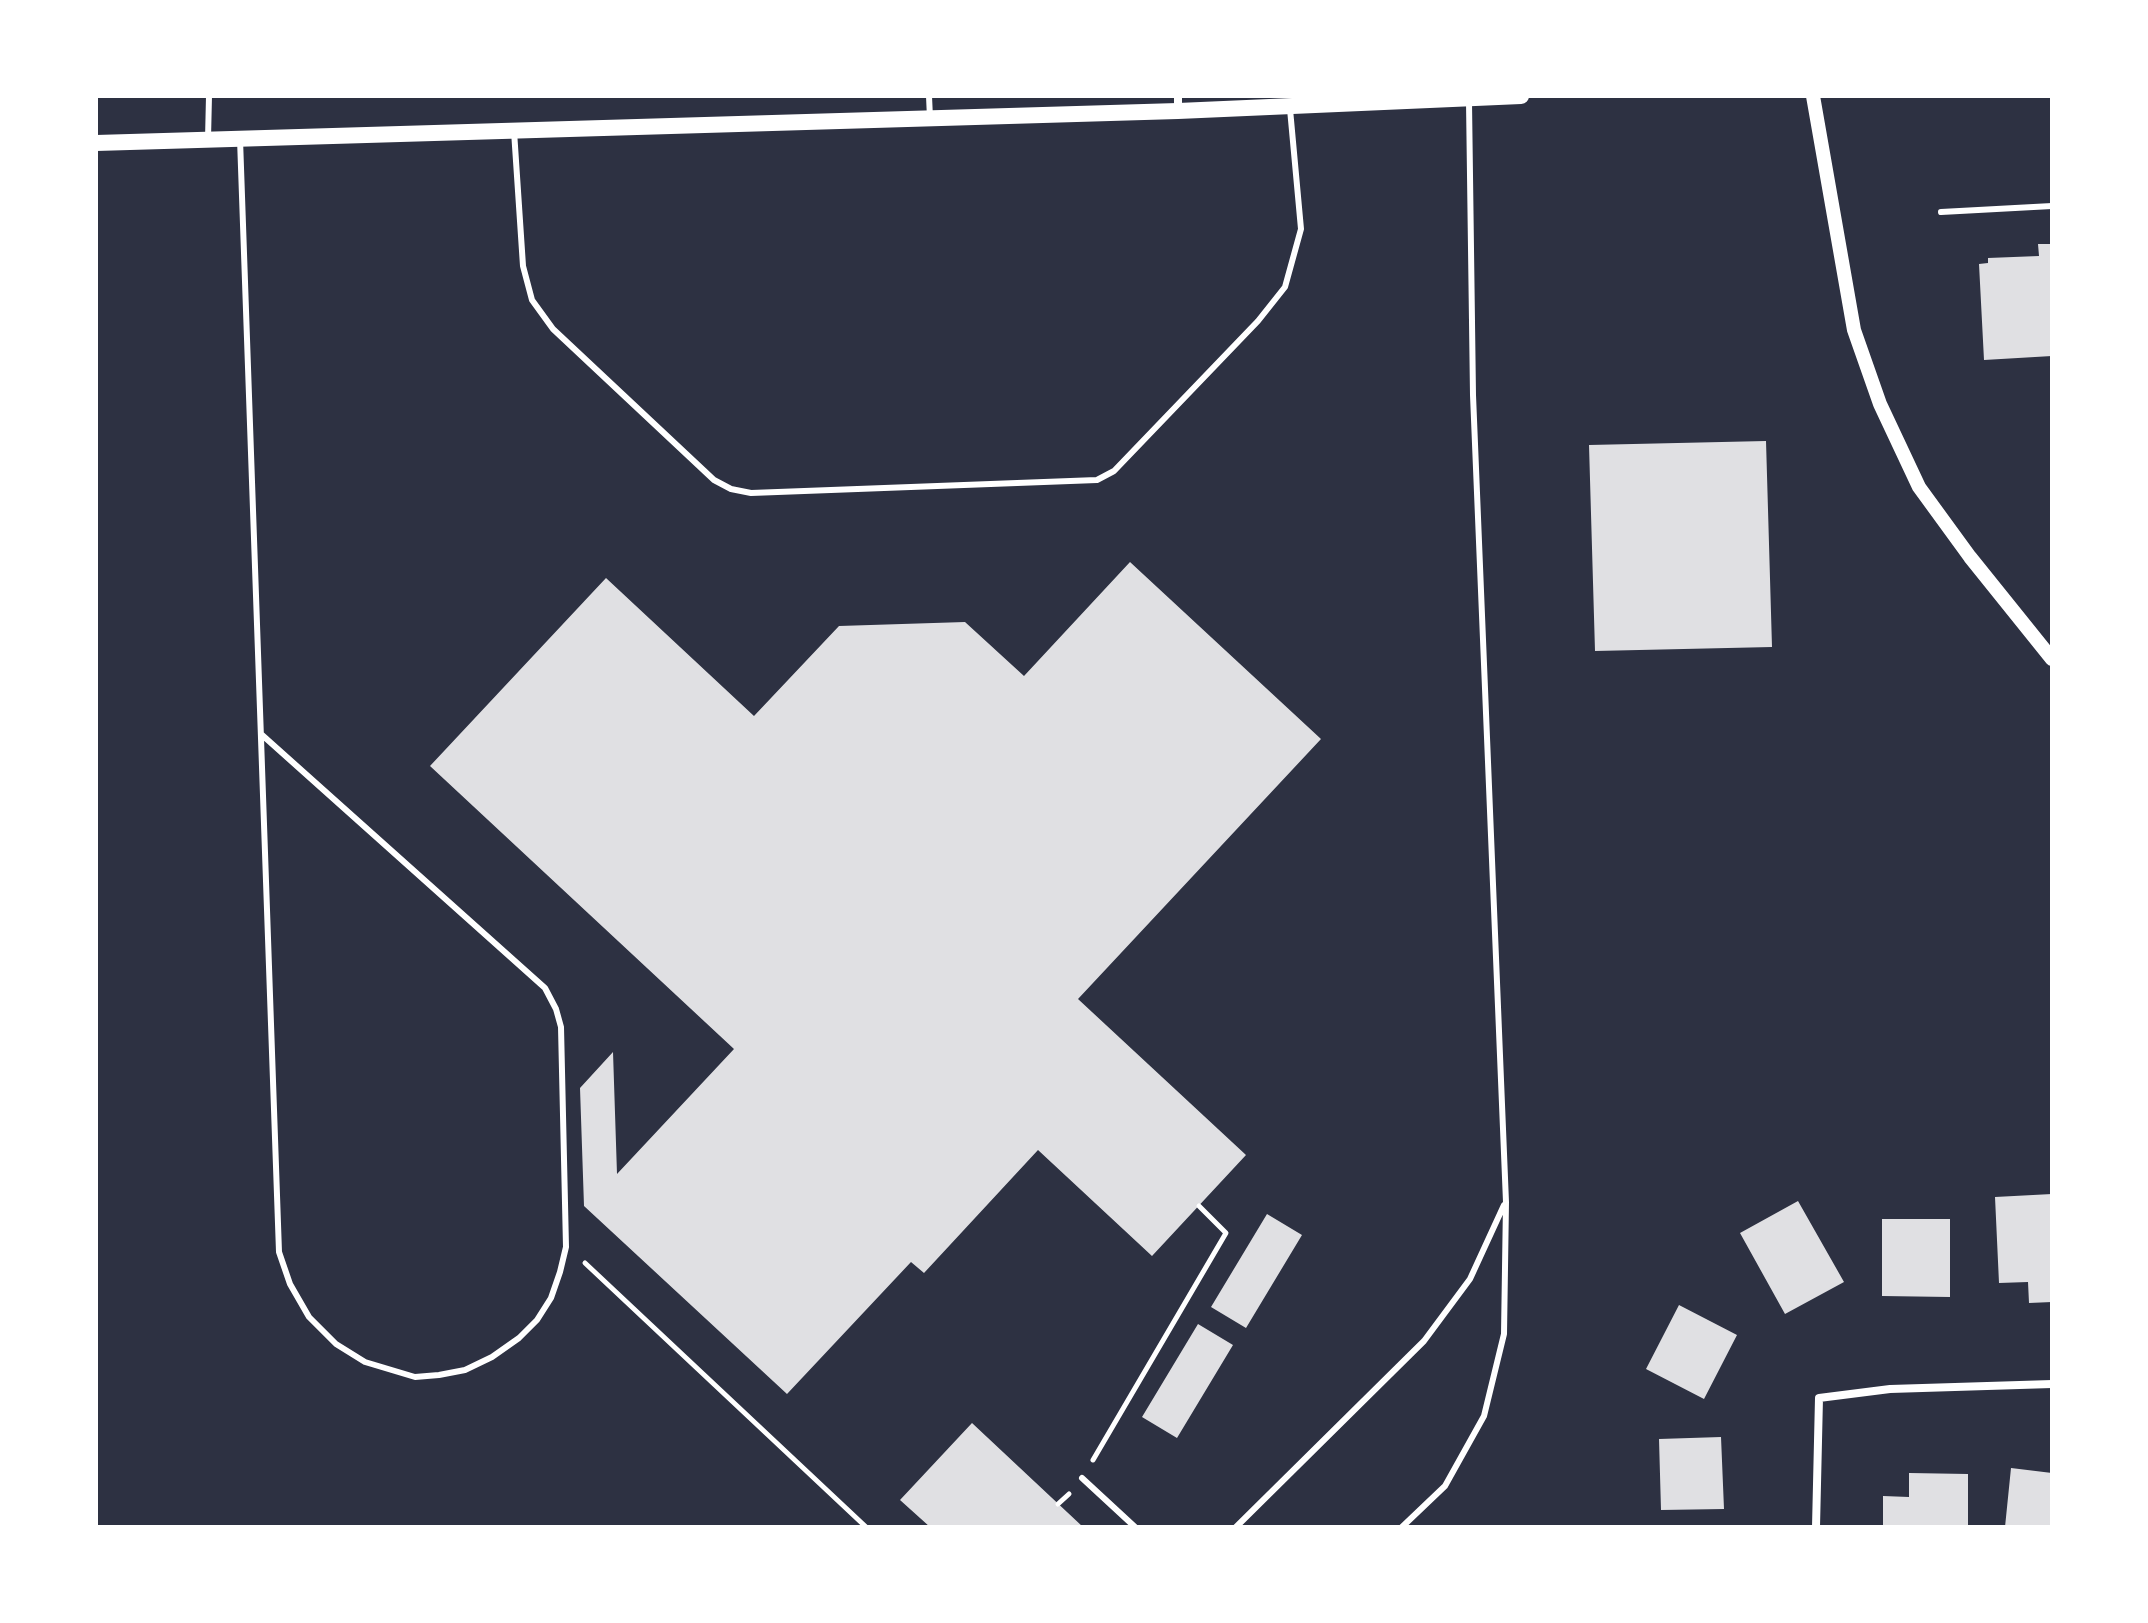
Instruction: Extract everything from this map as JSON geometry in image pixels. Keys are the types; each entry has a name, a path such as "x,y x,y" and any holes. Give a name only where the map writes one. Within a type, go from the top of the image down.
{"main road":[{"path":"96,143 930,118 1178,103 1290,106 1521,96"}],"street":[{"path":"1813,96 1854,330 1880,404 1919,487 1970,557 2052,659"},
{"path":"1816,1527 1819,1398 1890,1389 2052,1384"}],"lane":[{"path":"208,139 209,96"},
{"path":"929,96 930,118"},
{"path":"1402,1527 1445,1486 1484,1416 1504,1334 1506,1202 1473,395 1469,98"},
{"path":"514,131 523,266 532,300 553,329 714,480 731,489 751,493 1097,480 1114,471 1258,321 1285,287 1301,229 1290,106"},
{"path":"240,138 279,1252 290,1284 309,1317 336,1344 365,1362 415,1377 465,1370 492,1357 519,1338 537,1320 551,1298 566,1247 561,1027 556,1009 545,988 261,734"},
{"path":"1941,212 2052,206"},
{"path":"1236,1527 1424,1341 1470,1279 1506,1202"},
{"path":"1082,1478 1135,1527"}],"path":[{"path":"1058,1504 1078,1486 1226,1233 1199,1206"},
{"path":"566,1247 866,1527"}],"building":[{"path":"2038,244 2052,244 2052,356 1984,360 1979,264 1988,263 1988,258 2039,256"},
{"path":"1766,441 1772,647 1595,651 1589,445"},
{"path":"1130,562 1321,739 1078,999 1246,1155 1152,1256 1038,1150 924,1273 911,1262 787,1394 584,1206 580,1088 613,1052 617,1174 734,1049 430,766 606,578 754,716 839,626 965,622 1024,676"},
{"path":"2052,1194 2052,1302 2029,1303 2028,1282 1999,1283 1995,1197"},
{"path":"1798,1201 1844,1282 1785,1314 1740,1233"},
{"path":"1267,1214 1302,1235 1246,1328 1211,1307"},
{"path":"1882,1219 1950,1219 1950,1297 1882,1296"},
{"path":"1679,1305 1737,1335 1704,1399 1646,1369"},
{"path":"1198,1324 1233,1345 1177,1438 1142,1417"},
{"path":"972,1423 1083,1527 930,1527 900,1500"},
{"path":"1721,1437 1724,1509 1661,1510 1659,1439"},
{"path":"2011,1468 2052,1473 2052,1527 2005,1527"},
{"path":"1909,1473 1968,1474 1968,1527 1883,1527 1883,1496 1909,1497"}]}
